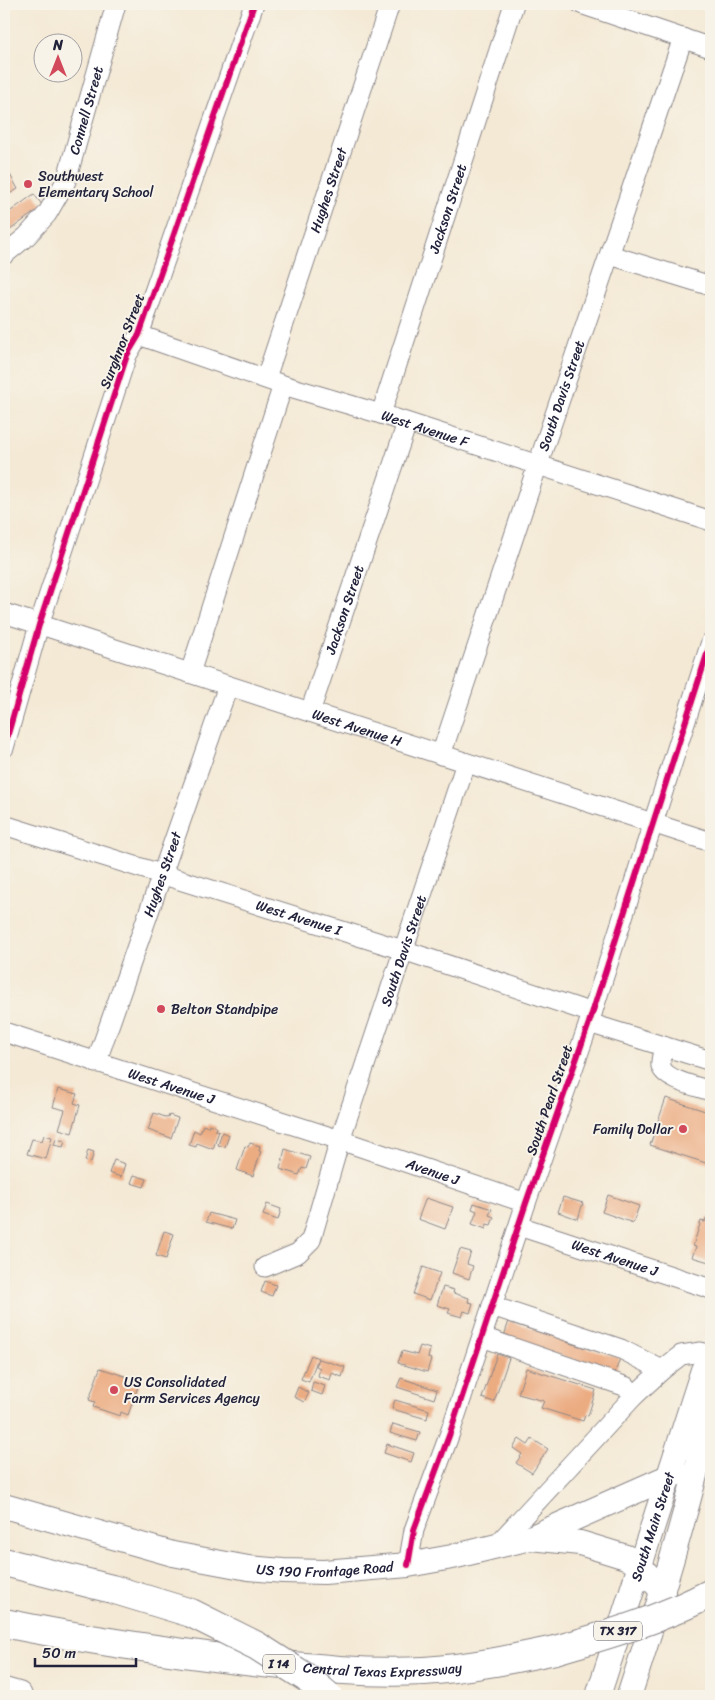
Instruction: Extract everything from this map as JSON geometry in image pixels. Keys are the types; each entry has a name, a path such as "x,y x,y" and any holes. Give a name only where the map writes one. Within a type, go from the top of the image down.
{"highway":[{"path":"4,1562 112,1589 191,1613 257,1646 307,1678 328,1696"},
{"name":"Central Texas Expressway","path":"4,1623 98,1641 184,1654 306,1668 376,1672 422,1671 498,1662 555,1650 656,1618 711,1594"},
{"path":"4,1692 18,1696"}],"main road":[{"name":"South Main Street","path":"598,1696 703,1370 711,1361"},
{"name":"South Main Street","path":"629,1696 705,1460 711,1410"},
{"path":"530,1538 705,1460"},
{"name":"US 190 Frontage Road","path":"4,1506 172,1554 248,1568 283,1571 324,1572 408,1565 452,1557 530,1538 580,1543 626,1557 639,1565 663,1592"}],"street":[{"name":"Connell Street","path":"4,255 27,236 48,214 66,181 116,4"},
{"name":"Surghnor Street","path":"4,748 39,625 127,355 139,335 254,4"},
{"name":"Hughes Street","path":"266,378 390,4"},
{"name":"Jackson Street","path":"381,414 514,4"},
{"path":"581,4 627,11 683,38 711,48"},
{"name":"South Davis Street","path":"441,755 683,38"},
{"path":"610,255 711,286"},
{"name":"West Avenue F","path":"139,335 283,384 538,464 711,521"},
{"path":"190,674 283,384"},
{"name":"Jackson Street","path":"310,712 407,423"},
{"name":"West Avenue H","path":"4,613 711,842"},
{"name":"South Pearl Street","path":"408,1565 414,1530 450,1433 526,1203 591,1018 711,642"},
{"name":"Hughes Street","path":"96,1062 228,686"},
{"name":"South Davis Street","path":"265,1267 298,1253 311,1240 340,1140 466,763"},
{"name":"West Avenue I","path":"4,825 403,950 664,1046 711,1061"},
{"name":"West Avenue J","path":"4,1032 340,1140"},
{"path":"664,1046 660,1065 664,1073 674,1079 711,1091"},
{"name":"Avenue J","path":"340,1140 526,1203"},
{"name":"West Avenue J","path":"519,1226 711,1289"},
{"path":"492,1306 621,1349 662,1370"},
{"path":"482,1337 627,1387 634,1396"},
{"path":"495,1547 634,1396 662,1370 681,1355 701,1352 711,1355"}],"building":[{"path":"4,164 18,189 4,197"},
{"path":"34,194 43,206 10,230 4,221 4,216"},
{"path":"58,1089 77,1094 74,1103 80,1105 72,1133 59,1129 65,1110 53,1107"},
{"name":"Family Dollar","path":"666,1098 711,1113 711,1156 709,1164 650,1145"},
{"path":"154,1113 168,1118 169,1115 178,1118 171,1138 148,1130"},
{"path":"209,1124 216,1127 215,1130 219,1131 213,1149 197,1143 196,1147 189,1145 194,1130 200,1133 203,1125 208,1127"},
{"path":"222,1132 229,1135 225,1147 218,1145"},
{"path":"44,1135 52,1137 46,1159 27,1154 32,1139 42,1141"},
{"path":"56,1139 65,1141 63,1147 54,1145"},
{"path":"250,1143 260,1146 259,1151 261,1151 253,1176 237,1170 245,1146 248,1147"},
{"path":"285,1149 310,1157 306,1169 302,1168 299,1175 280,1169"},
{"path":"88,1150 94,1152 91,1162 85,1161"},
{"path":"114,1160 125,1164 121,1177 109,1173"},
{"path":"134,1175 147,1179 144,1187 131,1183"},
{"path":"608,1195 639,1206 633,1223 602,1212"},
{"path":"563,1197 583,1203 578,1219 558,1212"},
{"path":"426,1198 453,1207 445,1229 418,1219"},
{"path":"474,1203 492,1209 489,1215 494,1217 491,1225 487,1224 486,1229 472,1224 477,1211 472,1209"},
{"path":"267,1204 281,1209 278,1220 263,1215"},
{"path":"209,1213 235,1220 232,1229 206,1222"},
{"path":"707,1217 711,1219 711,1245 709,1251 711,1251 711,1255 709,1262 692,1257 696,1247 693,1246 701,1221 705,1222"},
{"path":"164,1231 174,1234 166,1259 156,1256"},
{"path":"460,1249 471,1252 467,1264 473,1266 469,1279 452,1273"},
{"path":"423,1267 440,1273 430,1300 413,1294"},
{"path":"265,1281 276,1285 272,1296 261,1292"},
{"path":"443,1287 454,1290 453,1293 469,1298 468,1302 473,1303 470,1313 464,1311 462,1317 448,1313 450,1309 437,1305"},
{"path":"509,1321 567,1339 566,1342 620,1358 615,1373 503,1339"},
{"path":"420,1346 430,1349 428,1358 431,1359 427,1372 398,1363 402,1351 417,1355"},
{"path":"497,1354 509,1358 494,1402 482,1398"},
{"path":"311,1355 318,1358 309,1382 301,1379"},
{"path":"319,1359 345,1367 342,1377 332,1373 330,1380 318,1376 320,1368 316,1366"},
{"name":"US Consolidated Farm Services Agency","path":"100,1368 140,1381 128,1415 121,1412 120,1416 93,1407 95,1402 89,1400"},
{"path":"526,1368 596,1390 588,1416 585,1415 583,1421 541,1408 544,1401 518,1394"},
{"path":"401,1378 437,1390 434,1399 397,1387"},
{"path":"313,1382 325,1386 322,1395 311,1391"},
{"path":"298,1387 309,1393 304,1402 294,1397"},
{"path":"395,1400 429,1410 427,1419 392,1409"},
{"path":"393,1424 420,1432 417,1441 390,1433"},
{"path":"519,1439 528,1445 532,1439 548,1449 532,1473 516,1463 522,1454 513,1448"},
{"path":"387,1444 414,1453 411,1462 384,1453"}],"cycle path":[{"path":"4,748 39,625 127,355 139,335 254,4"},
{"path":"408,1565 414,1530 450,1433 526,1203 589,1023 711,642"}],"place":[{"name":"Southwest Elementary School","path":"28,184"},
{"name":"Belton Standpipe","path":"161,1009"},
{"name":"Family Dollar","path":"683,1129"},
{"name":"US Consolidated Farm Services Agency","path":"114,1390"}]}
